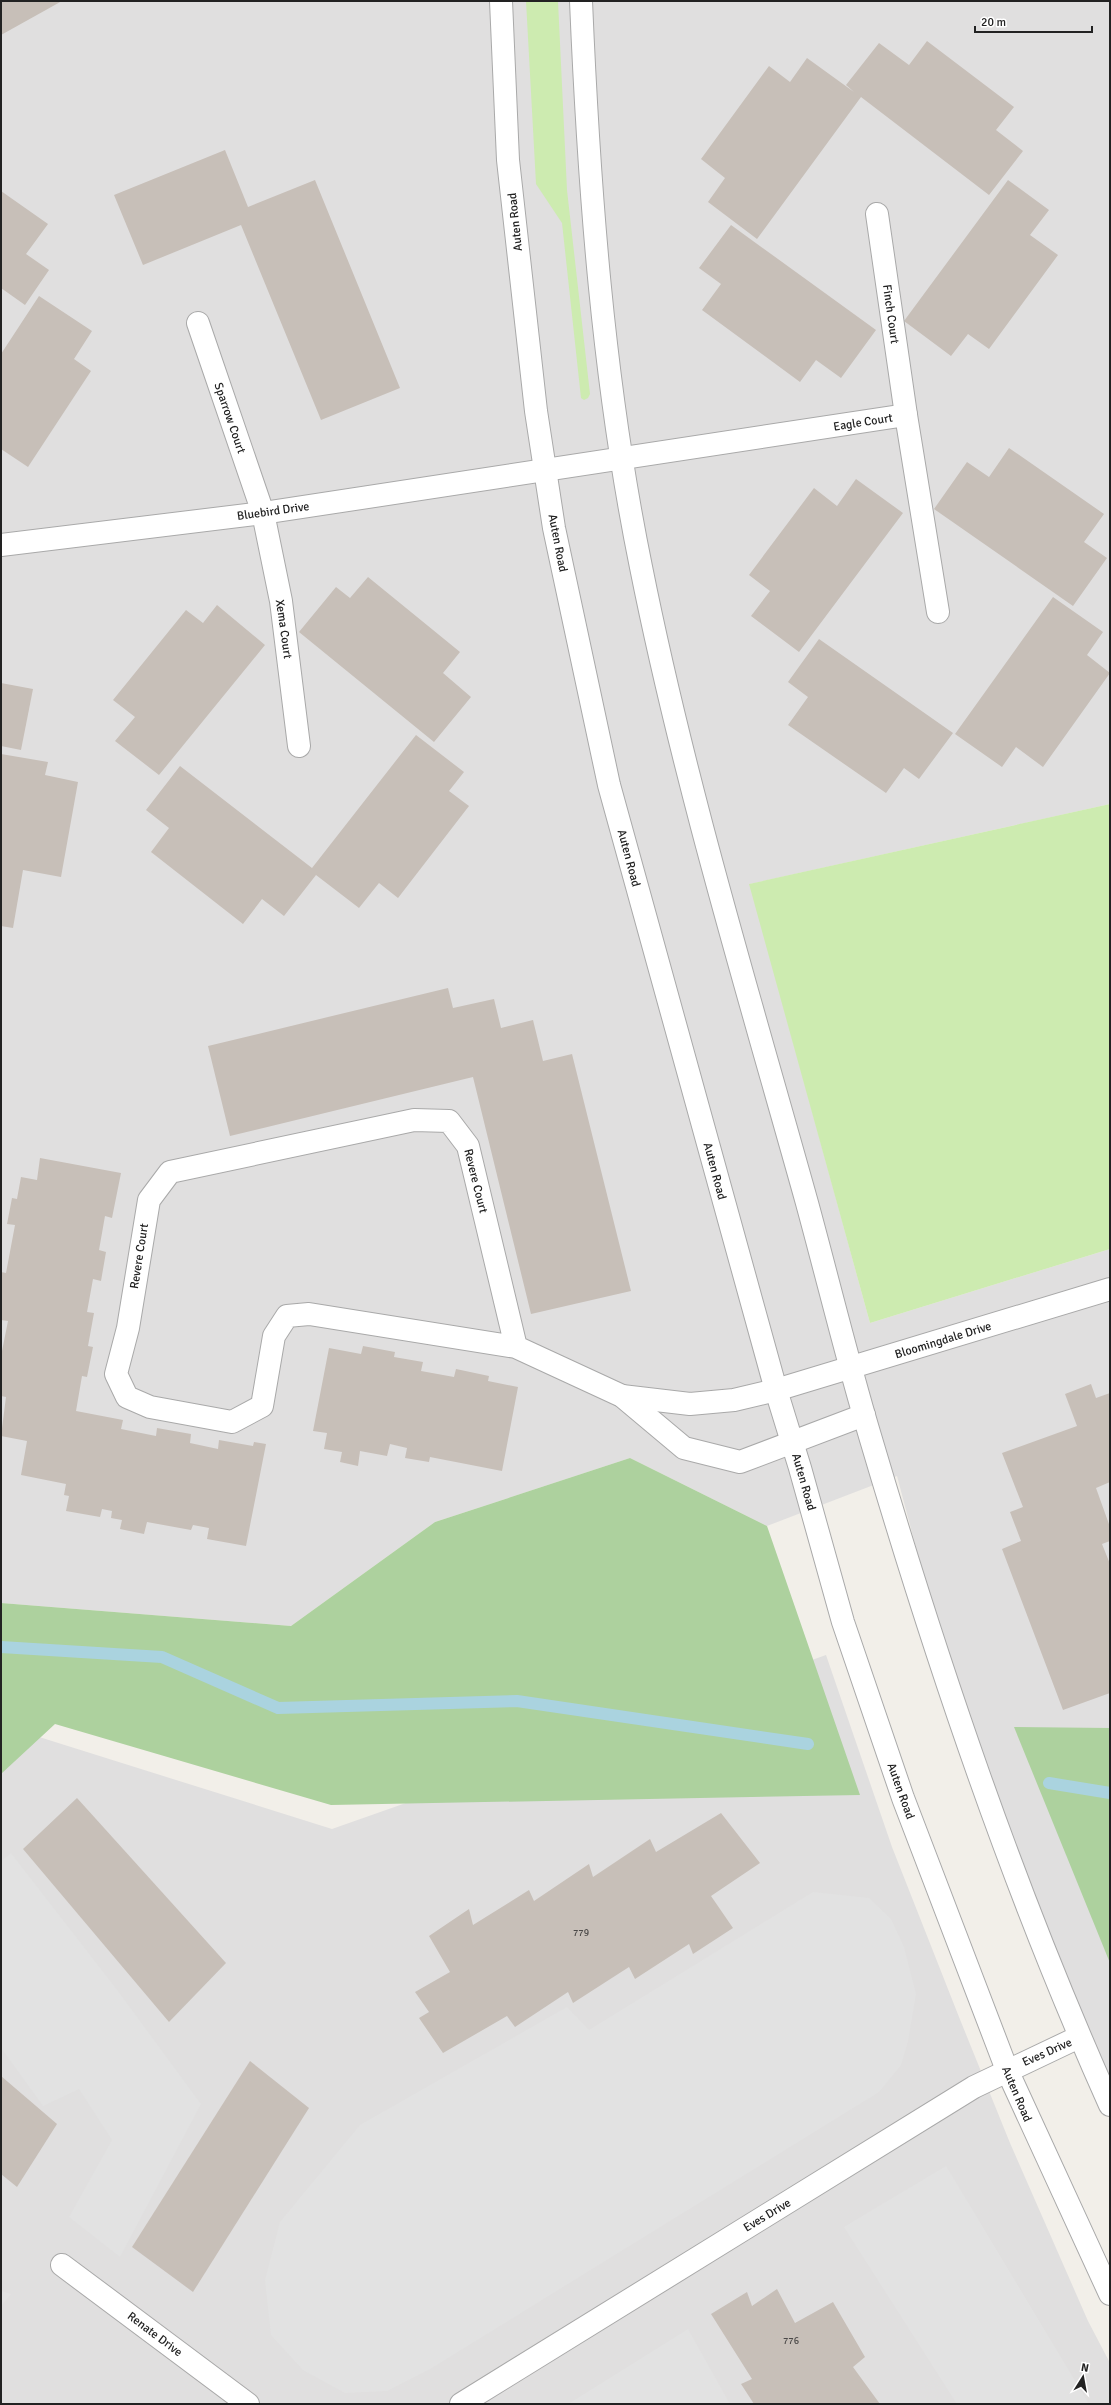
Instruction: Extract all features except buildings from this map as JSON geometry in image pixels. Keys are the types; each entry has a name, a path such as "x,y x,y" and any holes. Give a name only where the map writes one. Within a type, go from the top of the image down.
{"street":[{"name":"Auten Road","path":"501,1 508,160 544,471 554,528 609,785 776,1390 844,1622 903,1798 1007,2070 1110,2294"},
{"path":"581,1 586,126 595,230 613,396 640,565 687,771 864,1415 917,1590 974,1766 1080,2037 1110,2105"},
{"name":"Finch Court","path":"876,214 906,415"},
{"name":"Sparrow Court","path":"198,323 262,514"},
{"name":"Eagle Court","path":"544,471 623,460 906,415 938,612"},
{"name":"Bluebird Drive","path":"1,545 262,514 544,471"},
{"name":"Xema Court","path":"262,514 281,601 299,746"},
{"name":"Revere Court","path":"516,1346 468,1146 449,1121 414,1120 170,1172 149,1200 128,1328 116,1374 127,1396 150,1408 232,1422 262,1406 274,1336 287,1316 309,1314 516,1346 622,1396 684,1448 740,1462 864,1415"},
{"name":"Bloomingdale Drive","path":"776,1390 1110,1289"},
{"name":"Revere Court","path":"622,1396 690,1404 734,1400 776,1390"},
{"name":"Eves Drive","path":"461,2404 974,2087 1007,2070 1080,2037"},
{"name":"Renate Drive","path":"62,2265 248,2404"}],"shaded area":[{"path":"1,1 1110,1 1110,804 750,884 870,1323 1110,1249 1110,2105 974,1766 897,1476 767,1526 630,1458 435,1522 291,1626 1,1603"},
{"path":"826,1655 892,1847 959,2017 1010,2143 1088,2321 1110,2363 1110,2404 1,2404 1,1725 332,1829"},
{"path":"11,1853 118,1991 201,2104 120,2257 69,2217 112,2140 79,2089 43,2106 1,2048 1,1861"},
{"path":"813,1892 869,1898 891,1919 904,1947 916,1994 908,2041 901,2065 879,2092 430,2369 387,2391 345,2393 303,2370 271,2335 265,2280 280,2222 360,2125 567,2007 589,2030"},
{"path":"946,2166 1089,2404 957,2404 844,2227"},
{"path":"1,2291 11,2294 1,2306"},
{"path":"688,2329 730,2404 568,2404"}],"green space":[{"path":"526,1 558,1 567,190 590,394 588,398 584,400 581,398 562,223 536,184"},
{"path":"1110,804 1110,1249 870,1323 749,884"},
{"path":"630,1458 767,1526 860,1795 331,1805 55,1724 1,1774 1,1603 291,1626 435,1522"},
{"path":"1014,1727 1110,1728 1110,1963"}],"waterway":[{"path":"1,1647 162,1657 278,1708 517,1701 808,1744"},
{"path":"1049,1783 1110,1793"}]}
